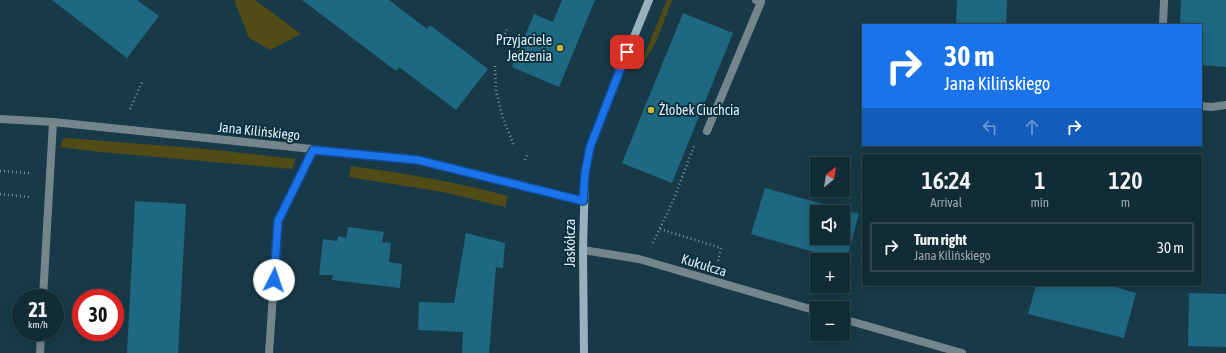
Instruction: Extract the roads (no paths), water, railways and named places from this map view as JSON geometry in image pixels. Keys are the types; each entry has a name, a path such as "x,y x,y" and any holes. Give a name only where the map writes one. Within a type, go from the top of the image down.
{"street":[{"name":"Jaskółcza","path":"584,353 583,201 585,173 590,147 648,0"},
{"path":"707,131 761,2 756,0"},
{"path":"1163,24 1164,0"},
{"path":"1202,106 1211,107 1226,104"},
{"name":"Jana Kilińskiego","path":"0,119 53,122 418,160 583,201"},
{"path":"44,289 53,122"},
{"path":"269,353 278,221 313,150"},
{"name":"Kukułcza","path":"583,250 639,260 810,309"},
{"path":"850,321 962,353"},
{"path":"40,353 41,341"}],"place":[{"name":"Przyjaciele Jedzenia","path":"560,48"},
{"name":"Żłobek Ciuchcia","path":"651,110"}]}
